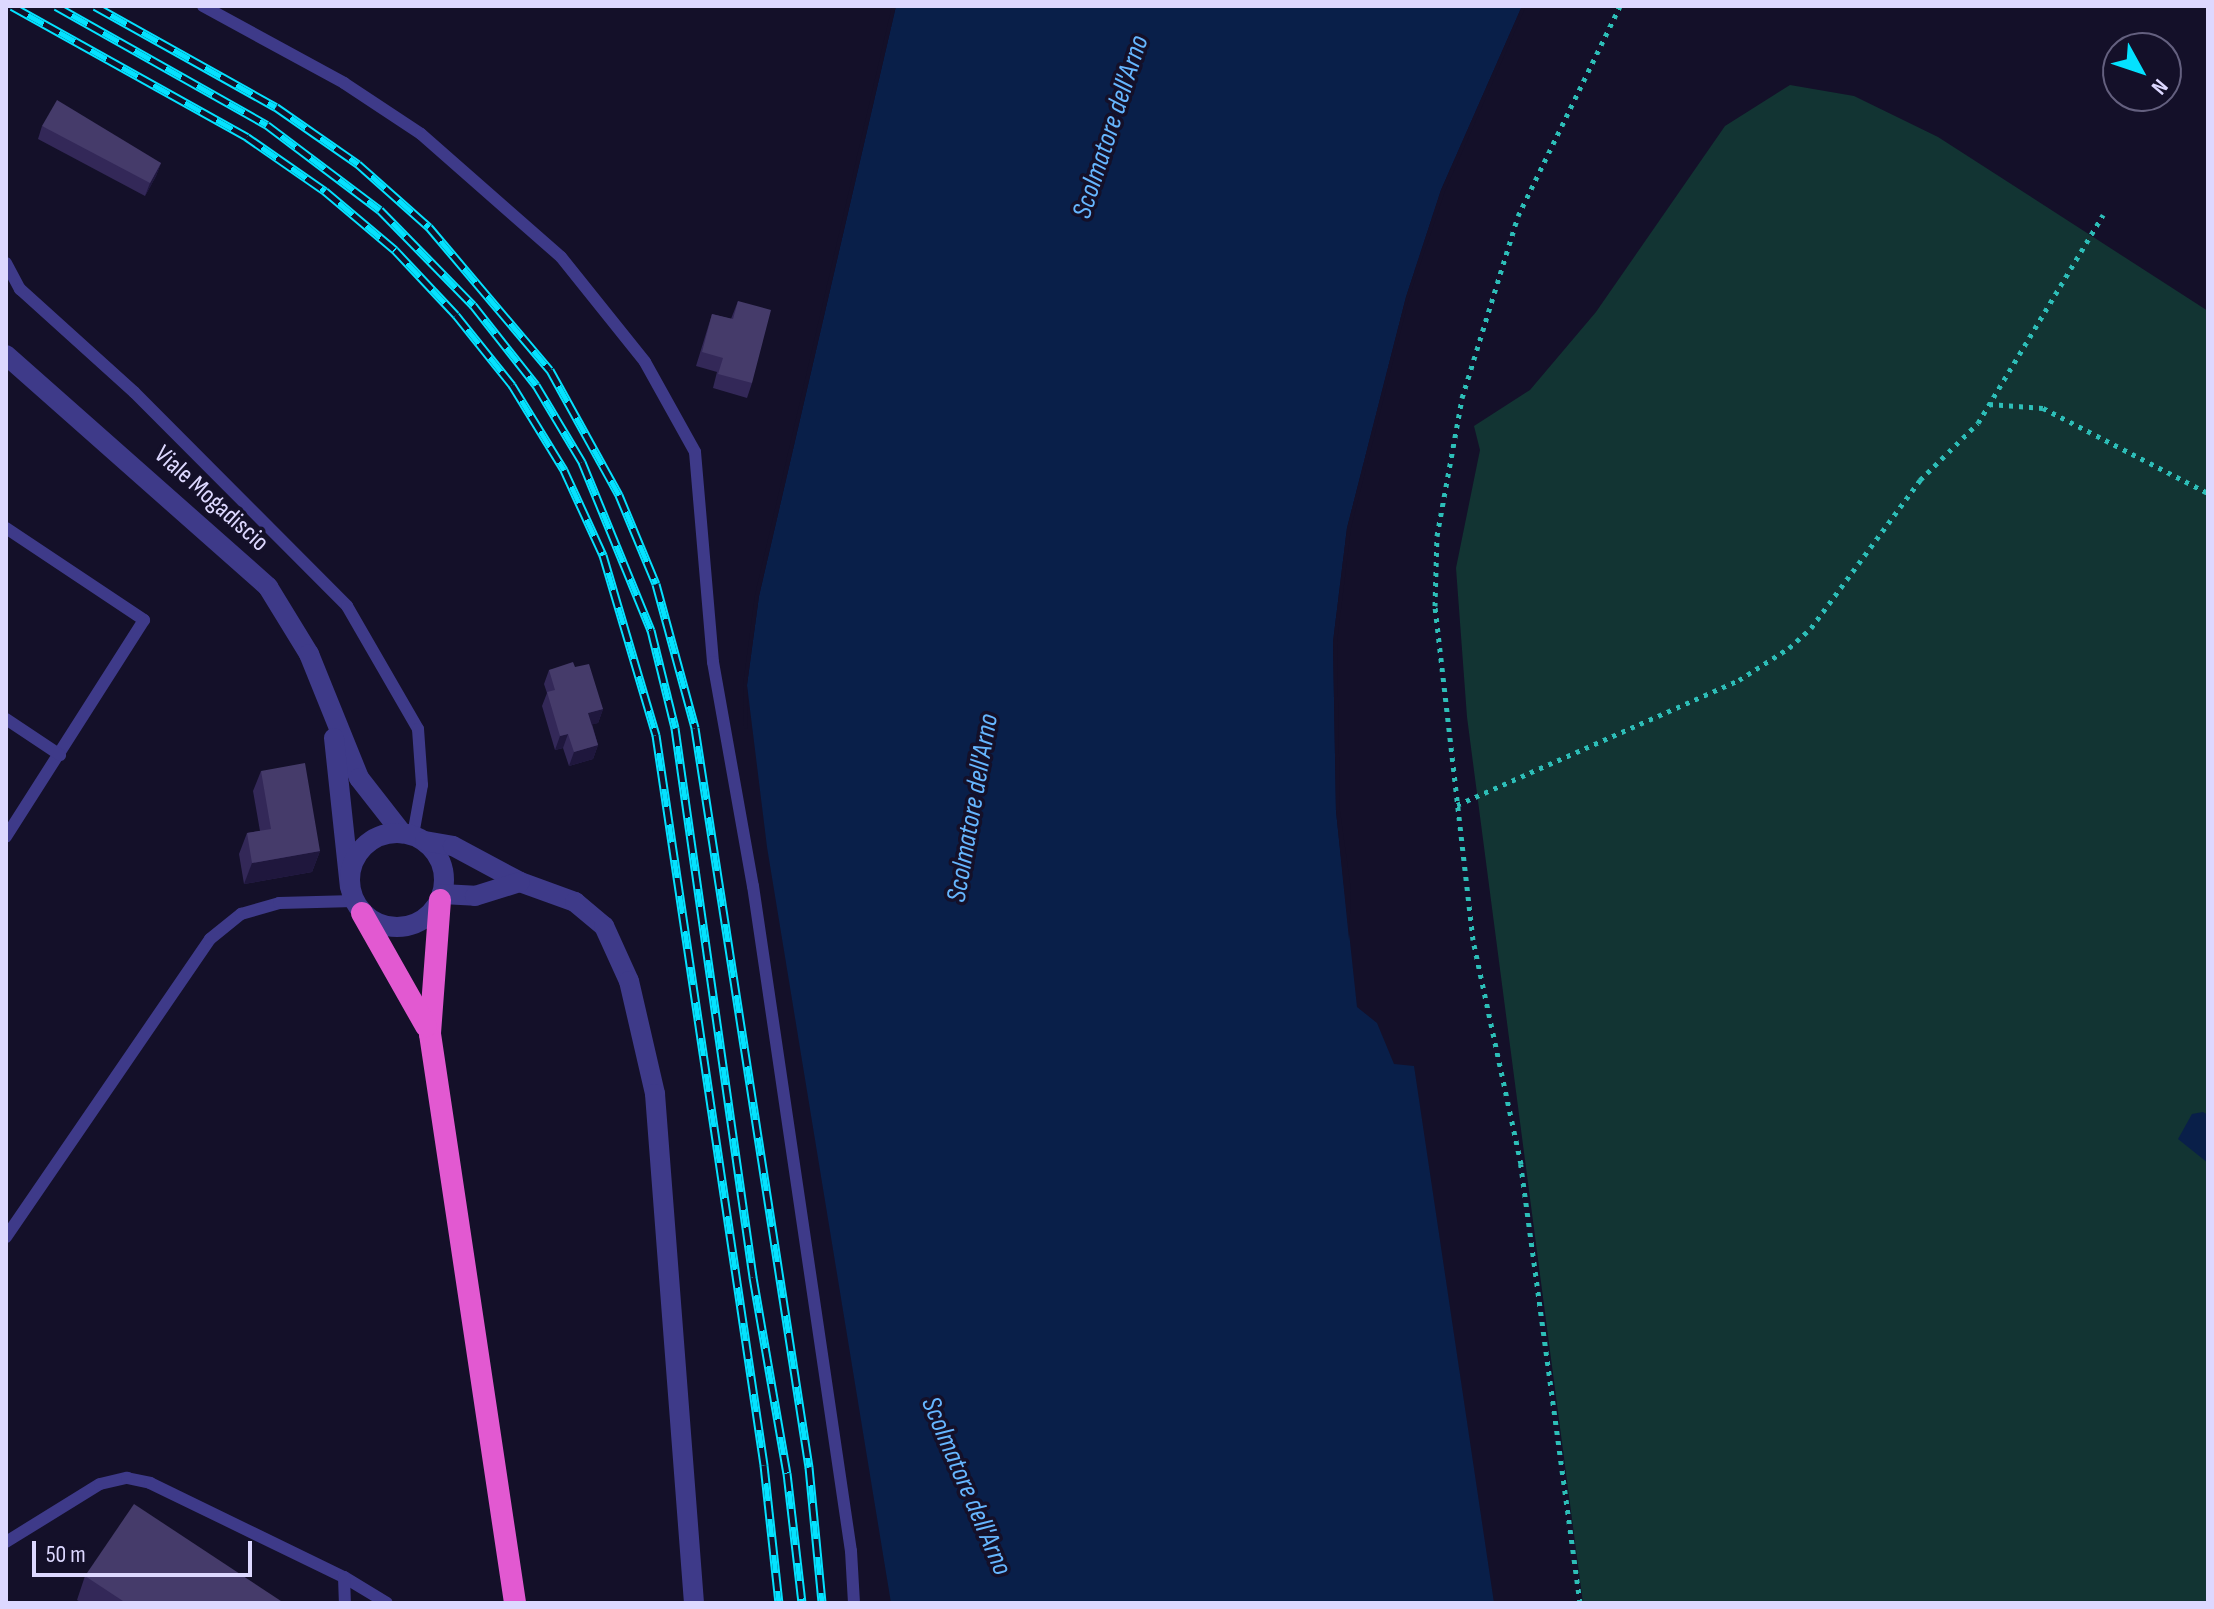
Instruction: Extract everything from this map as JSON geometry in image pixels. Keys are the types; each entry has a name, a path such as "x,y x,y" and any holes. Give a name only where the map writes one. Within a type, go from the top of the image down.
{"highway":[{"path":"441,897 430,1034 485,1382 515,1603"},
{"path":"355,900 407,985 430,1034"}],"street":[{"name":"Viale Mogadiscio","path":"6,355 268,587 309,654 331,719 366,791 442,865 441,897"},
{"name":"Viale Mogadiscio","path":"331,719 355,900"},
{"path":"520,882 475,896 441,897 431,912 405,927 375,922 355,900 350,872 363,847 388,833 413,836 453,846 520,882 575,902 604,926 642,1021 655,1094 694,1603"}],"lane":[{"path":"203,6 344,83 421,134 561,257 645,362 695,452 713,662 753,886 854,1603"},
{"path":"6,263 20,289 134,392 347,606 418,729 422,785 413,836"},
{"path":"6,528 144,620 6,837"},
{"path":"6,719 60,755"},
{"path":"6,1237 210,939 241,914 279,903 355,900"},
{"path":"6,1542 100,1484 127,1478 150,1483 344,1577 387,1603"},
{"path":"344,1577 345,1603"}],"path":[{"path":"1580,1603 1521,1164 1473,940 1435,606 1437,536 1462,398 1518,216 1620,6"},
{"path":"1457,805 1739,680 1789,648 1811,628 1920,480 1978,423 2103,215"},
{"path":"1989,404 2043,408 2208,493"}],"green space":[{"path":"1790,85 1854,96 1938,137 2208,311 2208,1603 1583,1603 1467,717 1456,568 1480,450 1474,426 1530,390 1596,312 1725,126"}],"water":[{"name":"Scolmatore dell'Arno","path":"896,6 1522,6 1441,190 1406,297 1347,528 1333,642 1336,811 1357,1007 1377,1023 1394,1064 1414,1066 1494,1603 891,1603 767,847 747,685 759,596"},
{"path":"2203,1112 2208,1115 2208,1163 2178,1139 2192,1114"}],"pier":[{"path":"892,6 896,6 759,596 747,685 748,729 744,728 743,685 755,595"},
{"path":"1522,6 1526,6 1445,191 1409,298 1351,528 1337,642 1340,811 1351,890 1349,939 1336,811 1333,642 1347,528 1406,297 1441,190"}],"building":[{"path":"57,100 161,163 150,183 42,126"},
{"path":"738,301 771,310 752,383 718,374 723,358 702,352 712,314 733,319"},
{"path":"573,662 575,667 589,664 603,709 588,713 598,745 574,752 568,734 560,736 547,692 555,690 549,670"},
{"path":"305,763 320,851 252,863 247,833 271,829 261,771"},
{"path":"134,1504 284,1603 126,1603 85,1576"}],"railway":[{"path":"12,6 247,137 325,191 395,250 456,315 512,385 564,470 603,555 656,735 764,1465 779,1603"},
{"path":"56,6 267,125 380,210 473,305 536,385 582,462 651,630 675,728 753,1277 787,1473 802,1603"},
{"path":"95,6 276,107 358,164 429,227 550,370 619,495 656,584 695,728 809,1467 822,1603"}]}
